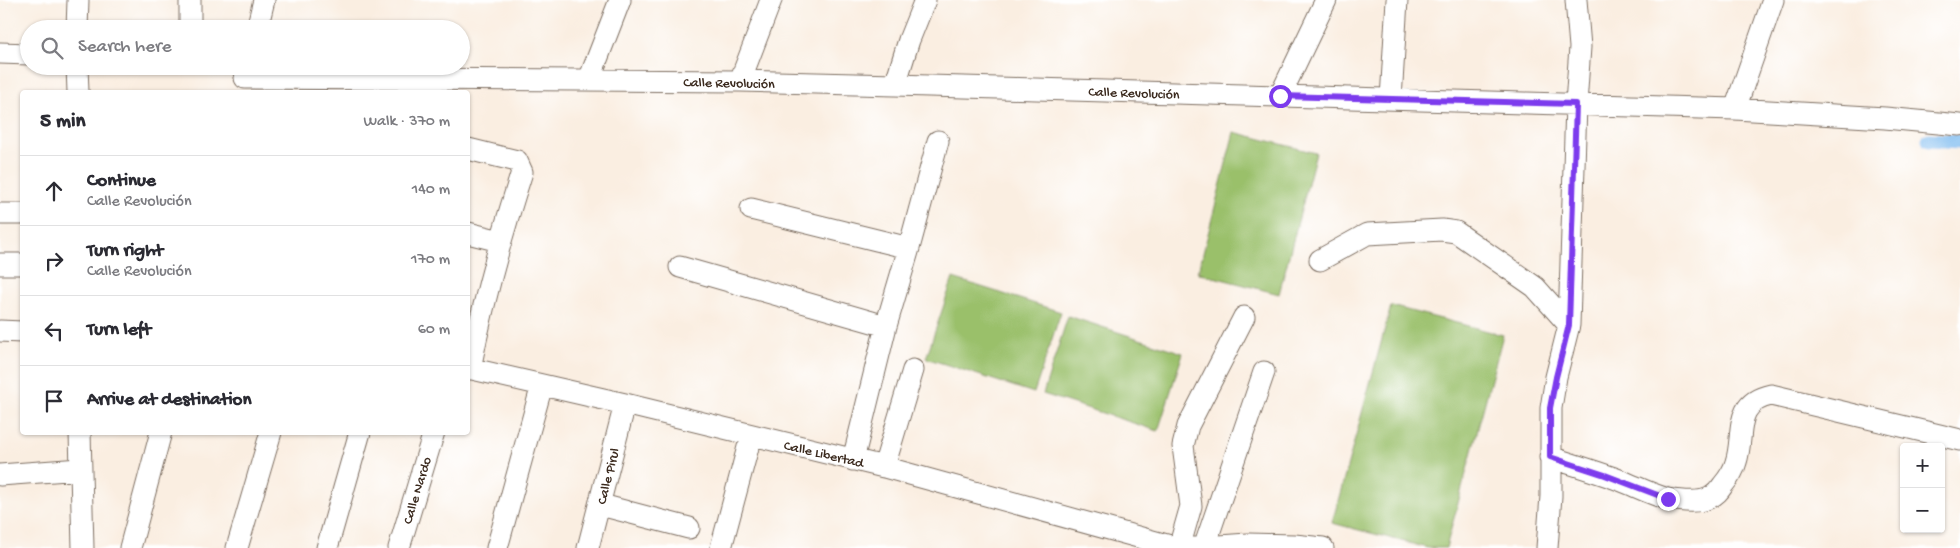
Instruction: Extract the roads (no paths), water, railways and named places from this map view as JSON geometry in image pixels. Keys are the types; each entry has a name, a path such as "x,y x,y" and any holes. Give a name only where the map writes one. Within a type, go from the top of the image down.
{"street":[{"path":"77,20 78,0"},
{"path":"190,0 190,20"},
{"path":"258,20 264,0"},
{"path":"589,80 620,0"},
{"path":"740,81 771,0"},
{"path":"894,85 925,0"},
{"path":"1280,96 1326,0"},
{"path":"1390,99 1397,0"},
{"path":"1547,548 1551,496 1550,408 1569,325 1576,104 1580,47 1576,0"},
{"path":"1735,109 1773,0"},
{"path":"0,53 20,54"},
{"path":"77,75 78,90"},
{"name":"Calle Revolución","path":"245,79 740,81 894,85 1735,109 1885,118 1960,125"},
{"path":"853,460 886,326 938,141"},
{"path":"470,149 517,161 522,172 473,322 470,357"},
{"path":"751,209 909,248"},
{"path":"0,214 20,214"},
{"path":"1320,260 1367,234 1442,230 1456,232 1535,287 1569,325"},
{"path":"470,234 500,241"},
{"path":"0,264 20,264"},
{"path":"680,267 886,326"},
{"path":"1179,548 1191,506 1183,446 1188,426 1244,317"},
{"path":"0,331 20,332"},
{"name":"Calle Libertad","path":"470,369 542,384 884,467 1179,548"},
{"path":"884,467 913,370"},
{"path":"1204,548 1264,372"},
{"path":"497,548 542,384"},
{"path":"1550,457 1668,499 1707,500 1716,495 1728,479 1736,462 1742,420 1746,412 1760,397 1771,395 1960,440"},
{"name":"Calle Pirul","path":"588,548 601,505 625,404"},
{"path":"80,435 82,548"},
{"path":"130,548 160,435"},
{"path":"238,548 269,435"},
{"path":"327,548 359,435"},
{"name":"Calle Nardo","path":"399,548 433,435"},
{"path":"721,548 751,436"},
{"path":"0,475 80,469"},
{"path":"601,505 689,528"},
{"path":"1190,548 1248,544 1323,548"}],"waterway":[{"path":"1929,140 1960,142"}]}
